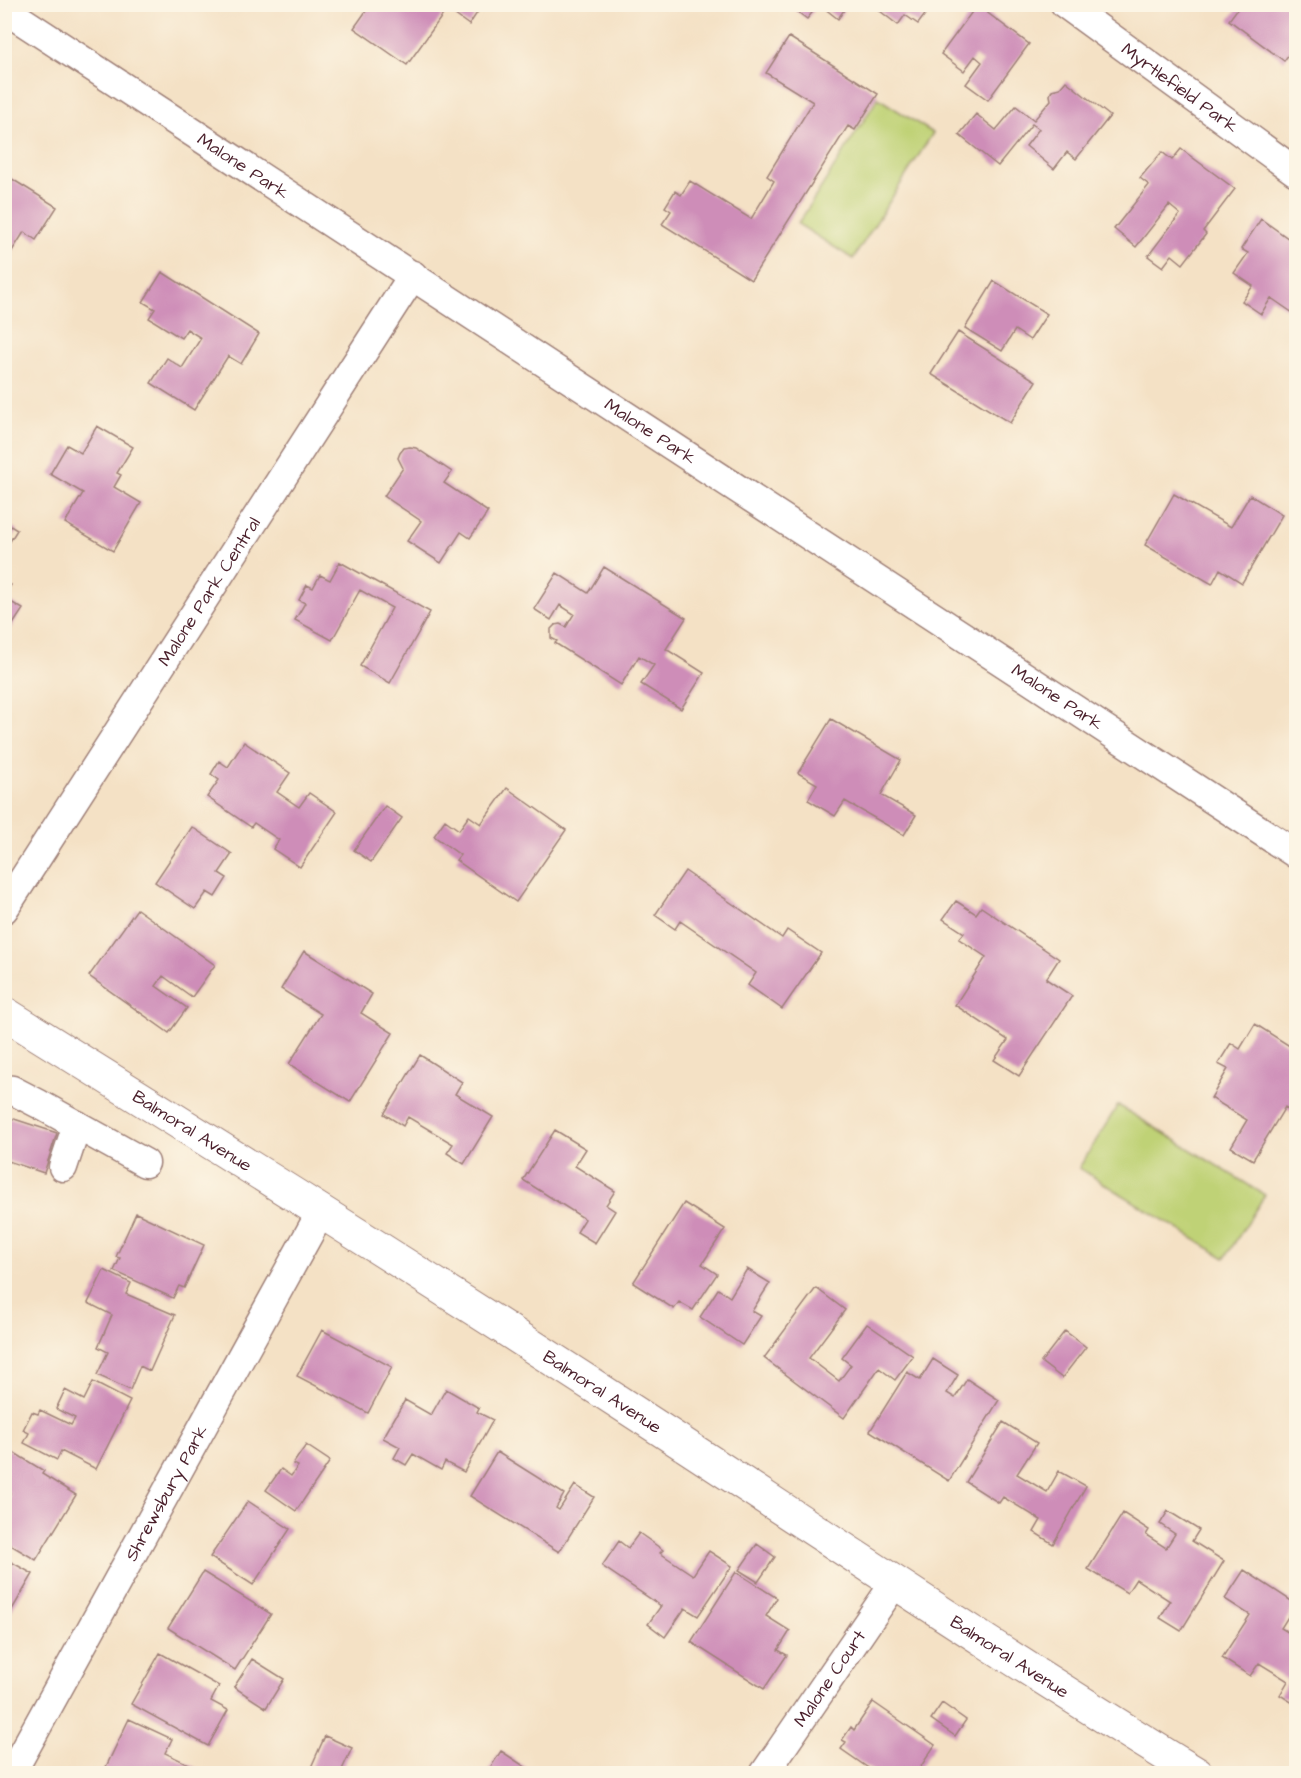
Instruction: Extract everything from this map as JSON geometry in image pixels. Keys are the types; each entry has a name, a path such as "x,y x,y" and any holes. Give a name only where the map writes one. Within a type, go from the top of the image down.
{"highway":[{"name":"Balmoral Avenue","path":"4,1013 615,1399 894,1584 1092,1710 1197,1773"}],"street":[{"name":"Myrtlefield Park","path":"1065,4 1296,172"},
{"name":"Malone Park","path":"4,9 988,650 1296,854"},
{"name":"Malone Park Central","path":"4,909 413,275"},
{"path":"4,1089 12,1090 145,1163"},
{"path":"63,1167 77,1125"},
{"name":"Shrewsbury Park","path":"11,1773 321,1212"},
{"name":"Malone Court","path":"764,1773 894,1584"}],"green space":[{"path":"878,98 933,133 853,259 798,224"},
{"path":"1118,1105 1265,1195 1225,1258 1079,1168"}],"building":[{"path":"371,4 483,4 469,25 447,9 407,65 354,28"},
{"path":"787,4 819,4 807,19"},
{"path":"819,4 848,4 838,19"},
{"path":"871,4 933,4 918,24 905,15 898,25"},
{"path":"1241,4 1296,4 1296,44 1284,61 1229,20"},
{"path":"977,5 1029,44 988,100 966,84 982,62 975,56 964,71 941,54"},
{"path":"789,37 878,94 855,130 848,126 751,280 662,224 671,211 665,207 675,191 681,195 690,181 751,219 774,181 767,176 813,102 766,73"},
{"path":"1066,81 1110,116 1076,159 1067,152 1054,169 1026,146 1039,129 1032,124 998,166 959,135 976,114 996,130 1016,106 1034,120 1051,100 1052,90 1060,88"},
{"path":"1181,149 1235,189 1203,231 1206,234 1183,264 1172,255 1163,267 1148,256 1180,214 1169,205 1136,247 1114,229 1149,185 1140,178 1162,152 1172,160"},
{"path":"4,174 57,207 36,240 24,232 12,251 4,246"},
{"path":"1261,219 1296,244 1296,308 1293,313 1271,298 1261,314 1242,301 1253,286 1234,273 1248,253 1241,249"},
{"path":"162,272 259,334 241,364 228,356 194,410 151,383 167,358 182,368 201,338 187,329 181,338 149,318 155,309 143,302"},
{"path":"994,281 1047,314 1030,340 1015,330 1002,351 965,328"},
{"path":"958,332 1036,381 1010,423 931,374"},
{"path":"97,426 133,447 117,473 121,475 114,487 141,503 113,551 65,523 83,493 50,474 67,445 81,453"},
{"path":"404,448 416,448 452,472 444,483 488,512 470,538 461,532 441,563 407,541 421,521 384,496 403,468 398,458 400,453"},
{"path":"1174,494 1231,527 1250,495 1282,515 1242,583 1220,569 1212,584 1145,545"},
{"path":"4,522 17,530 4,551"},
{"path":"340,562 430,612 390,683 360,666 392,608 360,590 332,640 295,620 305,603 299,600 307,585 313,588 320,575 330,580"},
{"path":"604,567 686,618 666,649 704,673 681,709 641,684 654,665 639,656 621,685 555,643 557,641 551,638 551,629 560,624 566,627 574,614 560,605 551,620 534,609 557,573 588,593"},
{"path":"4,581 11,585 4,596"},
{"path":"4,598 23,609 4,638"},
{"path":"831,719 901,760 881,795 916,815 904,835 845,801 835,816 808,800 817,784 798,773"},
{"path":"244,742 290,773 277,792 299,807 309,793 337,812 300,867 273,849 279,840 254,823 251,827 207,797 219,780 211,774 219,761 228,767"},
{"path":"507,788 566,830 516,902 456,860 460,855 434,836 445,820 459,830 469,816 481,824"},
{"path":"385,806 402,818 371,862 354,850"},
{"path":"192,827 232,854 219,873 227,878 215,897 207,892 195,909 155,882"},
{"path":"685,871 782,938 787,930 821,953 782,1009 748,985 756,973 680,921 675,929 655,915"},
{"path":"956,901 976,914 981,907 1059,959 1046,979 1072,996 1019,1076 994,1060 1008,1040 955,1005 986,957 959,939 964,933 943,919"},
{"path":"137,909 215,965 192,997 163,976 156,986 187,1008 169,1033 89,976"},
{"path":"304,951 372,994 361,1013 393,1033 350,1102 289,1064 321,1014 281,989"},
{"path":"1255,1024 1296,1050 1296,1114 1285,1107 1253,1160 1231,1147 1247,1120 1211,1098 1228,1069 1218,1064 1231,1043 1240,1049"},
{"path":"420,1055 462,1082 455,1094 493,1117 464,1164 447,1153 453,1144 408,1117 403,1126 384,1114"},
{"path":"5,1116 57,1133 44,1173 5,1160"},
{"path":"555,1130 586,1149 575,1166 615,1191 606,1205 615,1211 595,1243 577,1232 585,1219 523,1180"},
{"path":"684,1203 725,1229 702,1264 717,1274 693,1310 679,1302 674,1309 633,1283"},
{"path":"136,1213 204,1245 184,1288 179,1286 173,1298 114,1271 120,1258 116,1257"},
{"path":"747,1269 770,1283 752,1311 761,1316 742,1345 700,1317 718,1289 730,1297"},
{"path":"104,1270 131,1283 126,1294 175,1315 150,1371 140,1366 130,1390 97,1375 108,1352 98,1347 112,1315 88,1303"},
{"path":"816,1288 845,1310 809,1358 839,1381 851,1365 842,1358 867,1324 913,1356 895,1380 879,1368 844,1418 764,1358"},
{"path":"322,1330 392,1367 368,1413 297,1376"},
{"path":"1065,1331 1086,1347 1062,1378 1041,1362"},
{"path":"933,1359 958,1375 947,1393 955,1398 967,1379 999,1400 949,1481 870,1431 907,1372 920,1380"},
{"path":"93,1382 130,1401 96,1469 61,1451 57,1460 24,1443 29,1433 23,1430 32,1412 38,1414 40,1410 71,1425 75,1418 56,1409 65,1390 84,1400"},
{"path":"446,1389 479,1408 477,1412 493,1420 464,1472 445,1462 441,1470 413,1454 406,1465 394,1458 400,1447 383,1438 405,1400 431,1415"},
{"path":"1003,1422 1037,1443 1017,1474 1047,1492 1059,1471 1086,1486 1053,1544 1034,1532 1041,1520 1003,1497 999,1503 966,1482"},
{"path":"306,1445 330,1461 296,1511 266,1490 281,1469 291,1476 298,1466 293,1464"},
{"path":"8,1449 44,1471 42,1474 76,1495 36,1560 4,1541 4,1503 10,1494 4,1490 4,1454"},
{"path":"497,1452 564,1494 556,1508 559,1510 575,1485 594,1497 559,1552 470,1496"},
{"path":"248,1501 290,1529 253,1585 210,1557"},
{"path":"1168,1511 1199,1530 1192,1541 1224,1561 1181,1631 1160,1618 1170,1601 1136,1579 1127,1593 1088,1569 1123,1513 1149,1530 1146,1535 1166,1548 1175,1534 1160,1524"},
{"path":"639,1533 663,1550 660,1553 693,1575 709,1551 732,1566 698,1616 685,1608 665,1637 648,1624 661,1606 602,1566 619,1541 628,1548"},
{"path":"757,1544 775,1557 758,1582 739,1570"},
{"path":"4,1558 33,1574 10,1613 4,1610"},
{"path":"1244,1570 1296,1604 1281,1628 1296,1637 1296,1705 1280,1695 1288,1681 1259,1663 1250,1676 1222,1658 1250,1615 1225,1599"},
{"path":"203,1572 271,1614 235,1670 168,1628"},
{"path":"736,1572 777,1598 766,1616 790,1631 778,1650 787,1655 764,1689 691,1642"},
{"path":"160,1653 219,1686 211,1701 228,1710 208,1746 131,1704"},
{"path":"252,1659 284,1679 266,1708 234,1687"},
{"path":"873,1702 935,1745 916,1774 877,1774 841,1749 846,1742 842,1740 851,1727 854,1730"},
{"path":"942,1703 966,1720 955,1736 931,1719"},
{"path":"129,1719 172,1739 165,1753 201,1770 199,1774 109,1774 104,1771"},
{"path":"325,1736 352,1748 340,1774 308,1774"},
{"path":"501,1751 536,1774 486,1774"}]}
